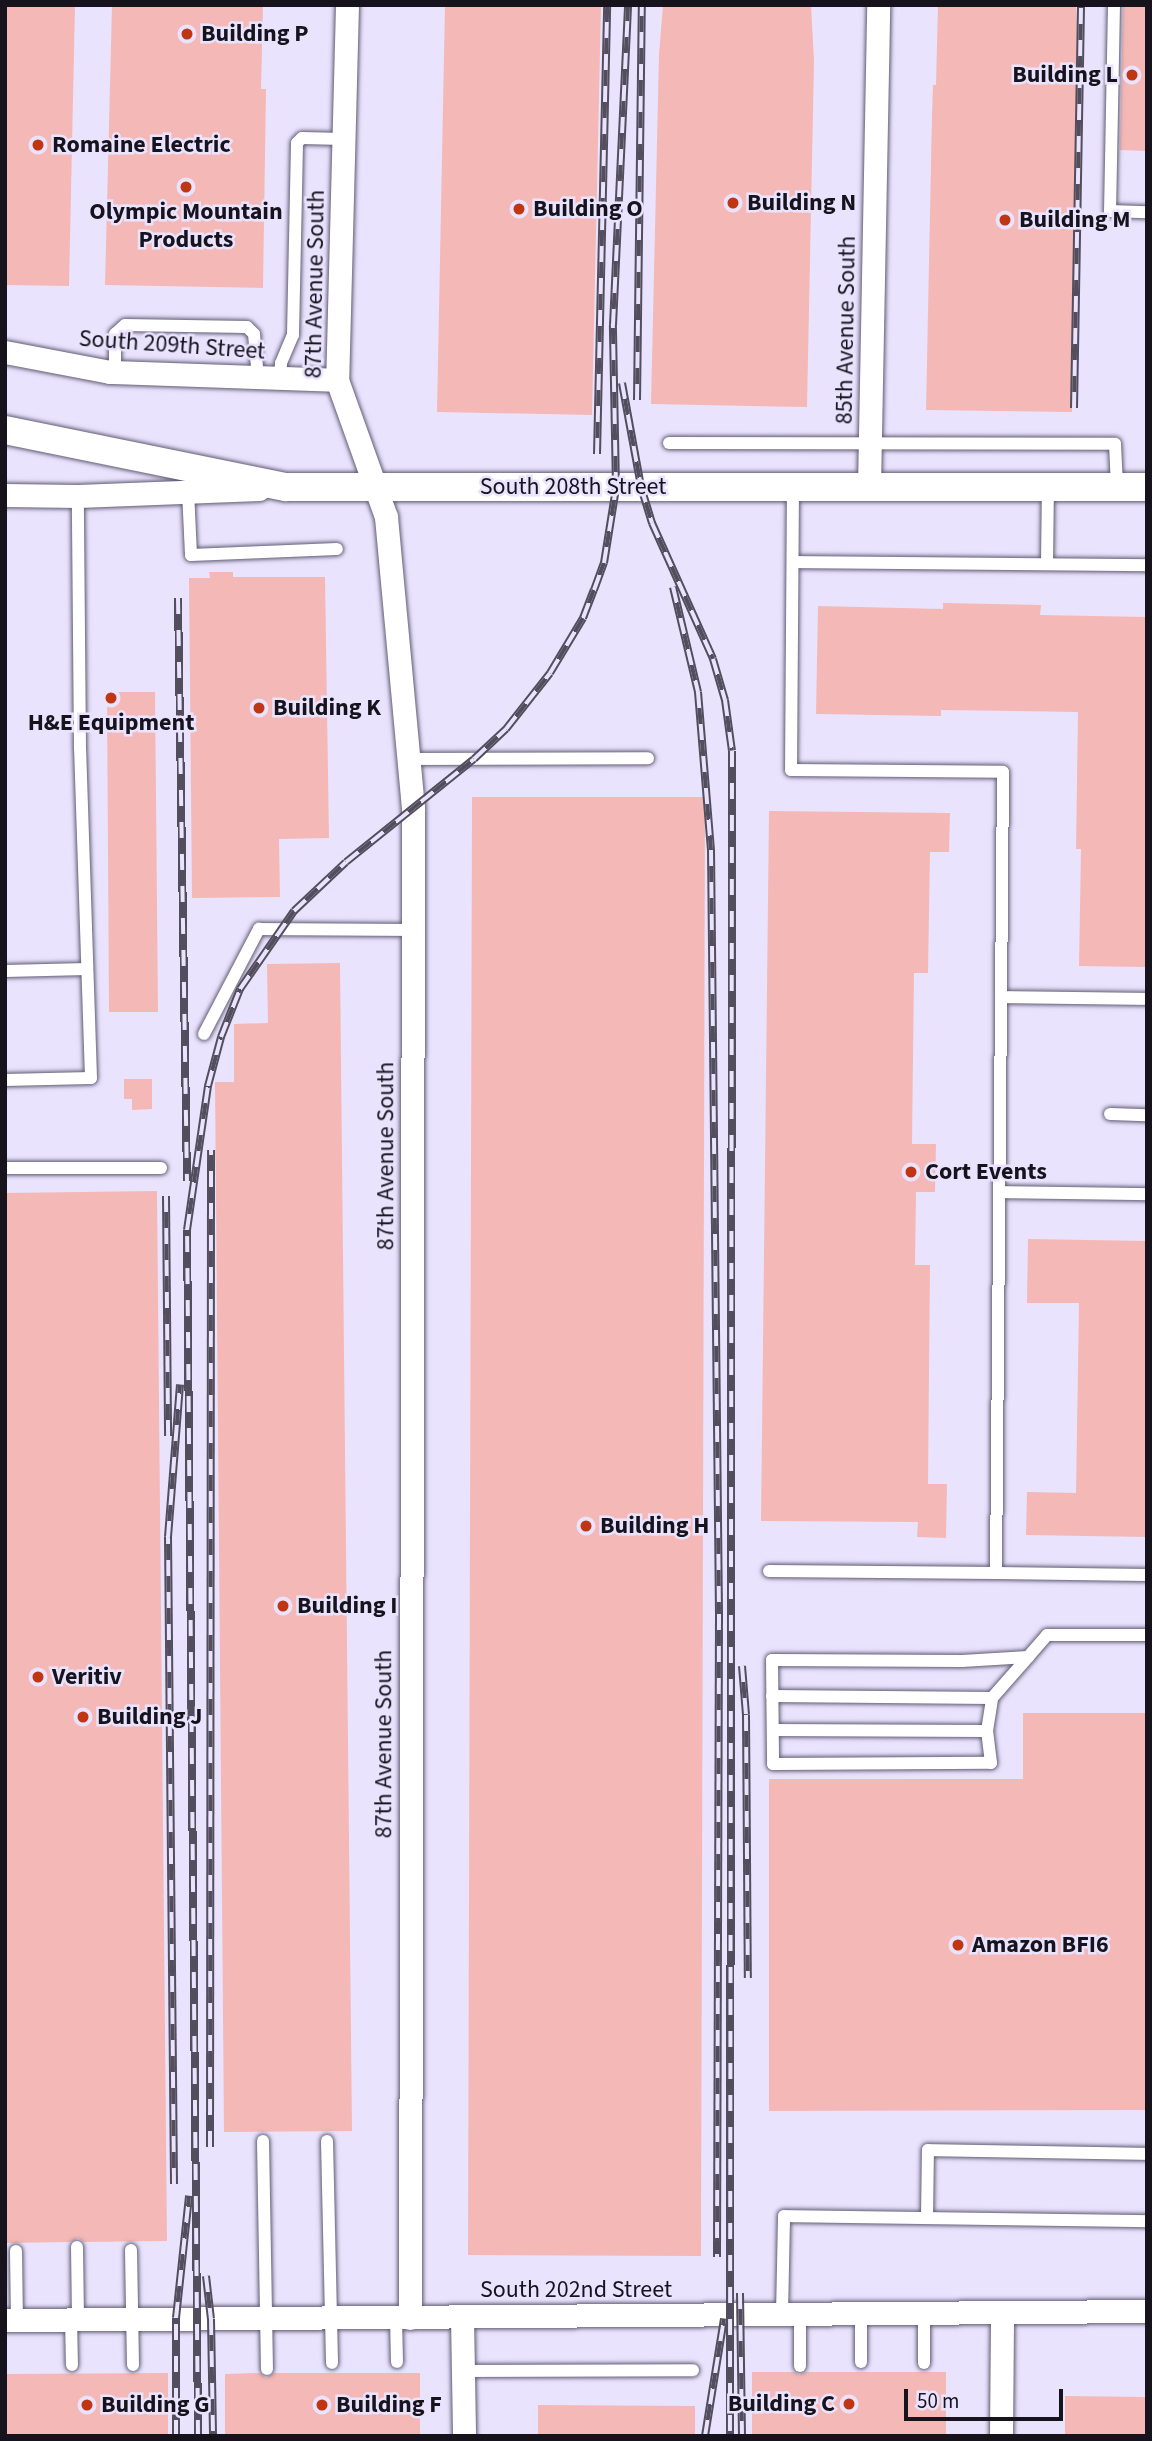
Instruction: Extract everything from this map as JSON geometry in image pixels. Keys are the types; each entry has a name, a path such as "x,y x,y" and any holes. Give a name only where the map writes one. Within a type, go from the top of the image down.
{"street":[{"name":"87th Avenue South","path":"347,5 337,380 386,517 413,808 403,2318"},
{"name":"85th Avenue South","path":"869,487 878,5"},
{"name":"South 209th Street","path":"5,352 115,372 337,380"},
{"name":"South 208th Street","path":"5,430 286,488 1147,487"},
{"path":"5,495 78,496 286,488"},
{"name":"South 202nd Street","path":"11,2320 1147,2311"},
{"path":"1001,2436 1002,2313"},
{"path":"462,2317 464,2436"}],"lane":[{"path":"1114,5 1110,211 1147,212"},
{"path":"269,378 281,363 293,335 297,143 302,138 343,139"},
{"path":"115,372 115,334 125,325 247,327 254,334 269,378"},
{"path":"669,443 1115,444 1117,487"},
{"path":"793,487 791,770 1003,772 996,1573"},
{"path":"1047,564 1048,487"},
{"path":"188,491 191,555 337,549"},
{"path":"5,1080 90,1078 80,749 78,496"},
{"path":"793,562 1147,565"},
{"path":"408,759 648,758"},
{"path":"204,1034 258,929 412,930"},
{"path":"5,971 87,969"},
{"path":"1001,997 1147,999"},
{"path":"1110,1114 1147,1115"},
{"path":"5,1168 161,1168"},
{"path":"999,1192 1147,1194"},
{"path":"769,1571 1147,1575"},
{"path":"1028,1657 962,1661 772,1660 773,1764 991,1763 988,1731 992,1698 1028,1657 1047,1635 1147,1635"},
{"path":"772,1696 992,1698"},
{"path":"773,1730 988,1731"},
{"path":"263,2141 267,2369"},
{"path":"327,2141 332,2363"},
{"path":"927,2218 928,2150 1147,2154"},
{"path":"800,2366 791,2314 784,2216 1147,2221"},
{"path":"72,2365 77,2247"},
{"path":"131,2250 133,2365"},
{"path":"11,2320 16,2251"},
{"path":"924,2313 924,2363"},
{"path":"861,2314 861,2362"},
{"path":"397,2362 403,2318"},
{"path":"463,2371 693,2370"}],"building":[{"name":"Romaine Electric","path":"5,5 75,5 69,286 5,285"},
{"name":"Olympic Mountain Products","path":"112,5 263,5 261,89 266,89 263,288 105,285"},
{"name":"Building O","path":"445,5 601,5 592,415 437,412"},
{"name":"Building N","path":"663,5 811,5 814,61 807,407 651,404 659,55"},
{"name":"Building M","path":"938,5 1076,5 1079,63 1072,412 926,410 932,115 933,85 936,85"},
{"name":"Building L","path":"1123,5 1147,5 1147,151 1120,150"},
{"name":"Building K","path":"209,572 233,572 233,577 325,577 329,838 279,839 280,897 192,898 189,578 210,578"},
{"path":"943,603 1041,605 1040,615 1147,617 1147,967 1079,966 1081,849 1076,849 1078,712 941,710 941,716 816,714 818,606 943,609"},
{"path":"107,692 155,692 158,1012 109,1012"},
{"name":"Building H","path":"472,797 705,797 701,2256 468,2255"},
{"path":"769,811 950,813 949,852 930,852 928,973 914,973 912,1144 936,1144 935,1192 916,1192 915,1265 930,1265 928,1484 947,1484 946,1538 917,1537 918,1522 761,1521"},
{"name":"Building I","path":"340,963 352,2131 224,2132 215,1082 234,1082 234,1024 268,1023 267,964"},
{"path":"124,1079 152,1079 152,1109 132,1110 132,1099 124,1099"},
{"name":"Building J","path":"157,1191 167,2241 84,2242 78,2238 70,2242 5,2243 5,1193"},
{"path":"1028,1239 1147,1241 1147,1537 1026,1535 1027,1492 1076,1493 1079,1303 1027,1303"},
{"name":"Amazon BFI6","path":"1023,1713 1147,1713 1147,2110 769,2111 769,1779 1023,1779"},
{"name":"Building C","path":"752,2372 794,2372 799,2375 806,2372 946,2372 946,2436 752,2436"},
{"name":"Building G","path":"168,2373 168,2436 5,2436 5,2374"},
{"name":"Building F","path":"260,2373 266,2378 274,2373 420,2373 420,2436 225,2436 225,2374"},
{"path":"1065,2396 1147,2397 1147,2436 1065,2436"},
{"path":"538,2405 695,2406 695,2436 538,2436"}],"railway":[{"path":"597,454 607,5"},
{"path":"198,2436 187,1230 208,1086 221,1037 240,989 294,911 346,862 474,759 506,729 550,673 583,618 594,590 604,563 616,488 613,325 628,5"},
{"path":"637,400 642,5"},
{"path":"1074,408 1081,5"},
{"path":"622,383 641,487 652,523 713,659 725,700 732,751 730,2436"},
{"path":"673,587 698,692 711,850 719,1614 717,2257"},
{"path":"178,598 187,1181"},
{"path":"210,2147 211,1150"},
{"path":"166,1196 168,1436"},
{"path":"174,2184 168,1537 180,1384"},
{"path":"742,1666 746,1715 748,1978"},
{"path":"176,2436 176,2318 189,2196"},
{"path":"206,2276 211,2319 213,2436"},
{"path":"740,2293 742,2436"},
{"path":"705,2436 724,2319"}],"place":[{"name":"Building P","path":"187,34"},
{"name":"Building L","path":"1132,75"},
{"name":"Romaine Electric","path":"38,145"},
{"name":"Olympic Mountain Products","path":"186,187"},
{"name":"Building N","path":"733,203"},
{"name":"Building O","path":"519,209"},
{"name":"Building M","path":"1005,220"},
{"name":"H&E Equipment","path":"111,698"},
{"name":"Building K","path":"259,708"},
{"name":"Cort Events","path":"911,1172"},
{"name":"Building H","path":"586,1526"},
{"name":"Building I","path":"283,1606"},
{"name":"Veritiv","path":"38,1677"},
{"name":"Building J","path":"83,1717"},
{"name":"Amazon BFI6","path":"958,1945"},
{"name":"Building C","path":"849,2404"},
{"name":"Building G","path":"87,2405"},
{"name":"Building F","path":"322,2405"}]}
